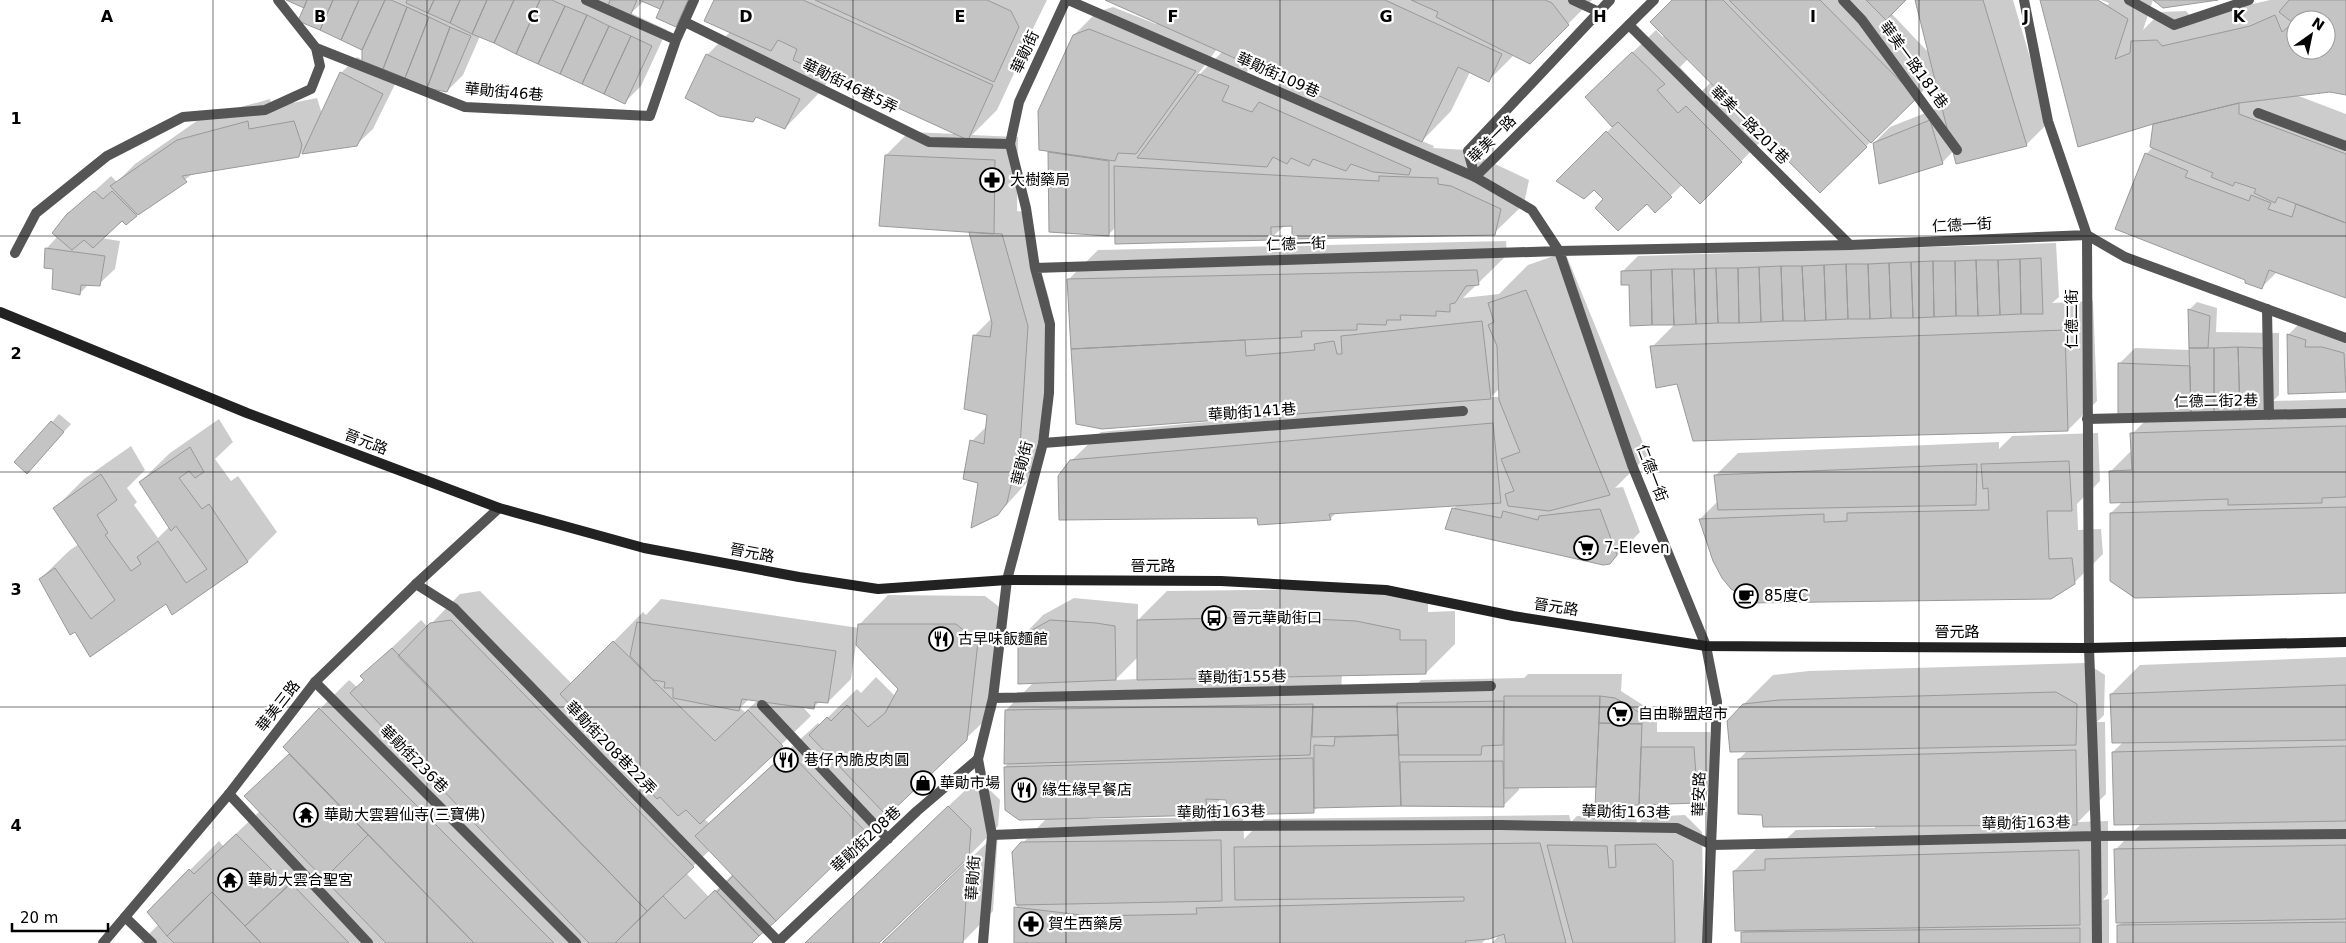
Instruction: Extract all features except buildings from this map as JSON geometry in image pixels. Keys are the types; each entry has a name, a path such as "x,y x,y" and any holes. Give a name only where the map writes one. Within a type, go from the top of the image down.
{"street":[{"path":"15,253 36,213 107,156 182,117 265,110 312,89 320,66 316,48 278,0"},
{"path":"586,0 676,40 694,0"},
{"name":"華勛街","path":"983,943 992,835 978,759 993,698 1007,580 1043,444 1049,393 1050,324 1034,268 1026,208 1010,144 1019,102 1067,0"},
{"name":"華勛街109巷","path":"1067,0 1475,177"},
{"path":"1573,0 1599,12"},
{"name":"華美一路","path":"1475,177 1468,150 1517,96 1610,0"},
{"name":"華美一路","path":"1475,177 1654,0"},
{"name":"華美一路181巷","path":"1843,0 1862,20 1958,150"},
{"name":"仁德二街","path":"2024,0 2048,121 2087,234 2089,648 2096,836 2097,943"},
{"path":"2129,0 2174,25 2249,0"},
{"name":"華勛街46巷5弄","path":"685,22 929,142 1010,144"},
{"name":"華美一路201巷","path":"1629,25 1850,245"},
{"name":"華勛街46巷","path":"316,48 465,107 650,116 676,40"},
{"path":"2258,113 2346,146"},
{"name":"仁德一街","path":"1475,177 1532,210 1559,251 1632,465 1706,646"},
{"path":"2087,234 2125,257 2346,338"},
{"name":"仁德一街","path":"1034,268 1559,251 1850,245 2087,234"},
{"path":"2267,309 2269,415"},
{"name":"晉元路","path":"0,312 247,413 499,508 644,548 799,577 868,587 878,588 1007,580 1221,581 1386,590 1513,616 1706,646 2089,648 2346,642"},
{"name":"華勛街141巷","path":"1043,444 1463,411"},
{"name":"仁德二街2巷","path":"2087,419 2346,412"},
{"name":"華美三路","path":"103,943 229,794 315,682 416,584 499,508"},
{"name":"華勛街208巷22弄","path":"416,584 454,608 777,942"},
{"name":"華安路","path":"1706,646 1717,702 1707,943"},
{"name":"華勛街236巷","path":"315,682 576,943"},
{"name":"華勛街155巷","path":"993,698 1491,686"},
{"path":"762,705 888,839"},
{"name":"華勛街208巷","path":"777,942 978,759"},
{"path":"229,794 368,943"},
{"name":"華勛街163巷","path":"992,835 1216,826 1530,825 1677,828 1712,845 2096,836 2346,834"},
{"path":"125,917 152,943"}],"place":[{"name":"大樹藥局","path":"992,180"},
{"name":"7-Eleven","path":"1586,548"},
{"name":"85度C","path":"1746,596"},
{"name":"晉元華勛街口","path":"1214,618"},
{"name":"古早味飯麵館","path":"941,639"},
{"name":"自由聯盟超市","path":"1620,714"},
{"name":"巷仔內脆皮肉圓","path":"786,760"},
{"name":"華勛市場","path":"923,783"},
{"name":"緣生緣早餐店","path":"1024,790"},
{"name":"華勛大雲碧仙寺(三寶佛)","path":"306,815"},
{"name":"華勛大雲合聖宮","path":"230,880"},
{"name":"賀生西藥房","path":"1031,924"}]}
